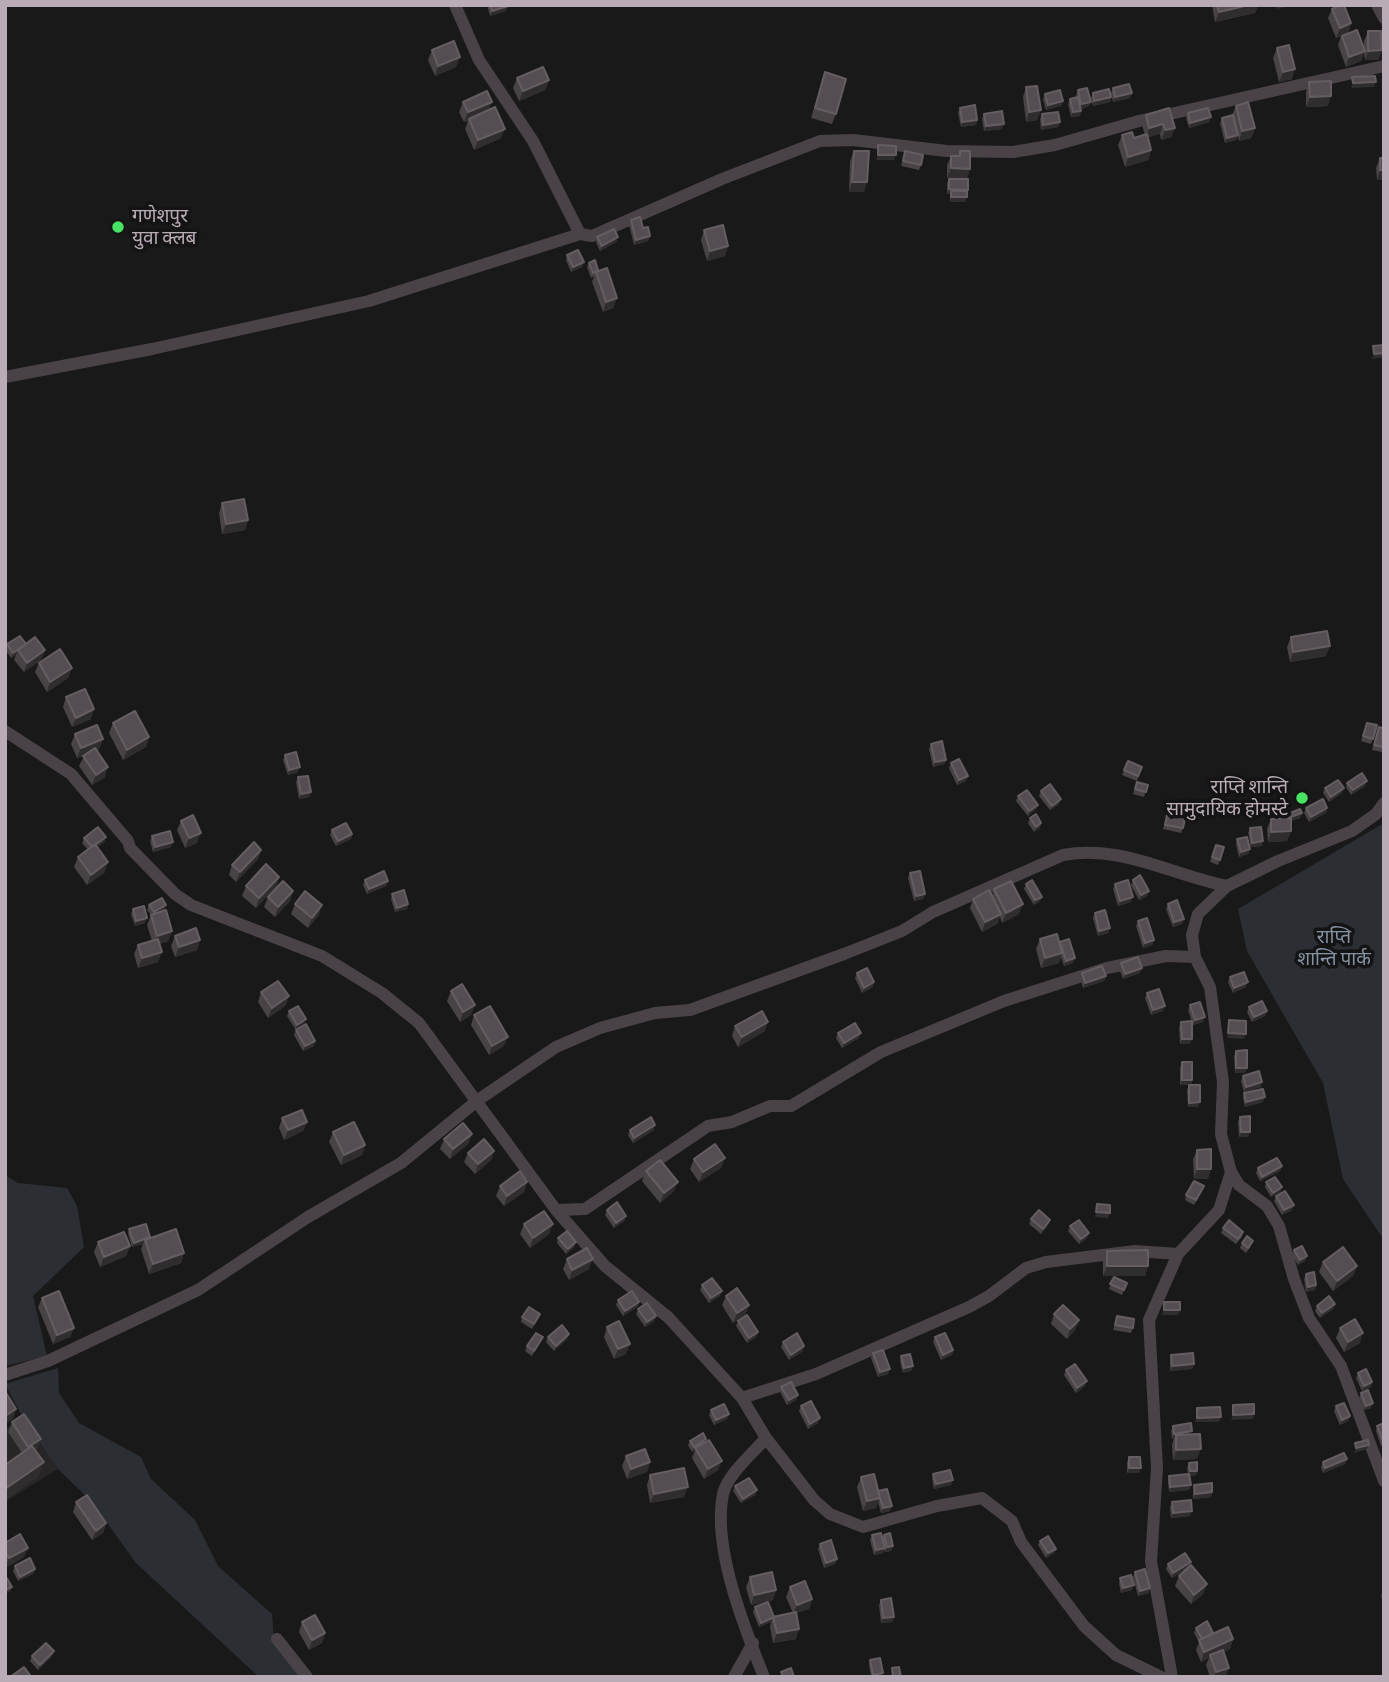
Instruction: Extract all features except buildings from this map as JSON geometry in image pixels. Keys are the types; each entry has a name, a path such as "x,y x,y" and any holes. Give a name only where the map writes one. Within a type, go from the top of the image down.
{"street":[{"path":"455,5 480,60 533,141 580,234"},
{"path":"1377,5 1384,18"},
{"path":"5,377 152,349 369,301 580,234 592,236 820,141 864,141 947,151 1013,152 1055,145 1139,121 1384,66"},
{"path":"5,731 71,774 128,841 130,848 183,900 322,956 382,993 419,1023 556,1210 605,1266 668,1317 742,1398 766,1438 814,1500 848,1523 863,1527 937,1506 982,1498 998,1507 1012,1521 1021,1542 1084,1626 1116,1655 1161,1677"},
{"path":"1384,803 1376,814 1352,831 1278,861 1227,886 1198,914 1192,935 1195,957 1210,987 1223,1082 1221,1134 1231,1172 1239,1185 1267,1206 1279,1226 1294,1279 1309,1318 1341,1366 1384,1481"},
{"path":"5,1375 48,1362 198,1290 308,1217 401,1163 478,1100 556,1047 600,1028 655,1013 690,1010 844,954 902,931 933,912 1063,855 1084,851 1112,852 1227,886"},
{"path":"556,1210 585,1209 708,1126 732,1122 770,1106 792,1106 881,1052 1004,1001 1107,968 1166,956 1195,957"},
{"path":"1172,1677 1151,1561 1157,1468 1149,1320 1178,1254 1219,1210 1231,1172"},
{"path":"742,1398 816,1374 969,1307 989,1296 1026,1268 1135,1251 1178,1254"},
{"path":"764,1677 722,1543 723,1493 731,1478 766,1438"},
{"path":"277,1639 307,1677"},
{"path":"734,1677 753,1643"}],"shaded area":[{"path":"24,1420 58,1469 5,1502 5,1429"}],"green space":[{"name":"राप्ति शान्ति पार्क","path":"1384,823 1384,1240 1343,1179 1323,1083 1247,951 1238,909"},
{"path":"5,1175 18,1183 67,1188 77,1206 84,1247 33,1296 47,1356 5,1366"},
{"path":"58,1368 59,1393 79,1423 141,1457 151,1479 195,1520 218,1566 272,1614 274,1641 302,1677 259,1677 136,1563 92,1502 58,1469 24,1420 5,1384"}],"place":[{"name":"गणेशपुर युवा क्लब","path":"118,227"},
{"name":"राप्ति शान्ति सामुदायिक होमस्टे","path":"1302,798"}]}
